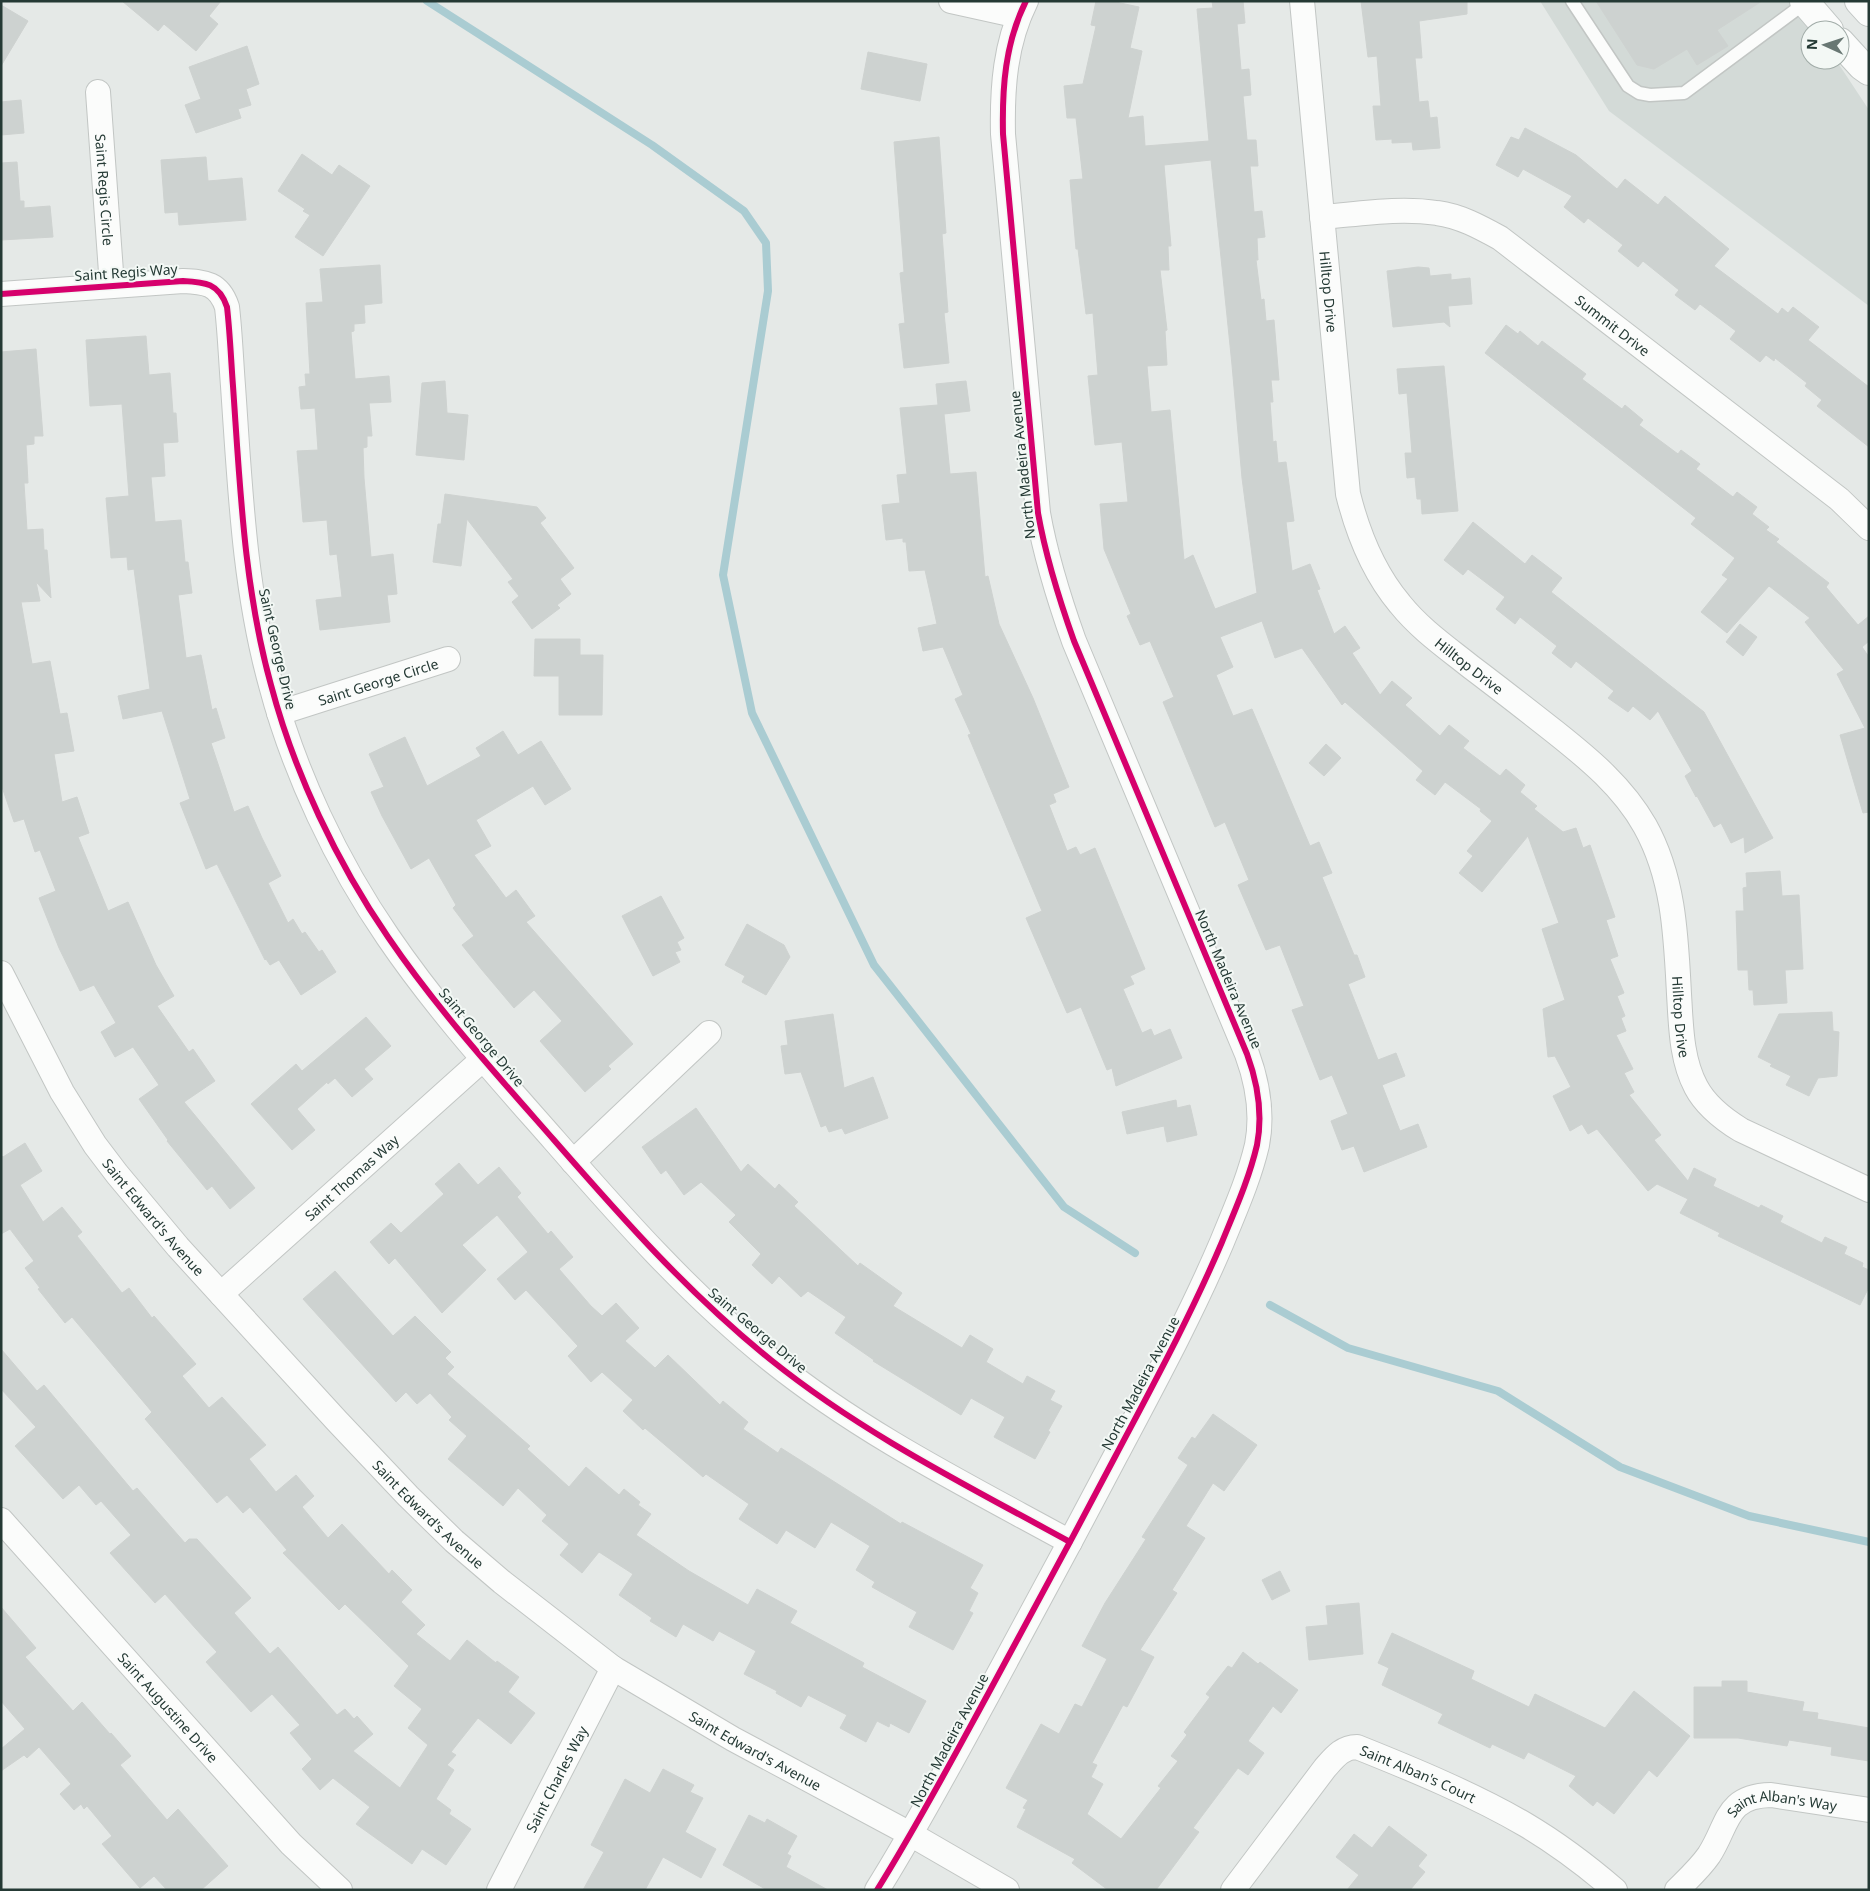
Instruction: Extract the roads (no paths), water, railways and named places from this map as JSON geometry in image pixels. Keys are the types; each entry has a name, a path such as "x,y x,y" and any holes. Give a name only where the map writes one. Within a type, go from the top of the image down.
{"main road":[{"path":"1859,1 1869,12"},
{"path":"1804,2 1819,20"},
{"path":"1850,53 1862,66 1869,70"}],"street":[{"path":"951,1 1022,8"},
{"name":"Hilltop Drive","path":"1302,1 1348,494 1363,543 1373,564 1399,603 1415,621 1436,641 1573,746 1600,770 1620,790 1645,826 1655,848 1669,890 1675,928 1684,1048 1695,1086 1704,1100 1726,1121 1741,1130 1869,1190"},
{"name":"North Madeira Avenue","path":"877,1890 912,1835 1181,1332 1221,1244 1252,1166 1257,1142 1259,1097 1255,1077 1247,1054 1074,641 1060,603 1043,543 1038,514 1003,134 1002,102 1004,78 1008,54 1022,8"},
{"name":"Saint Regis Circle","path":"98,92 112,286"},
{"name":"Summit Drive","path":"1322,217 1381,212 1438,213 1467,222 1500,238 1839,500 1869,528"},
{"name":"Saint Regis Way","path":"1,294 183,281 198,282 218,289 224,296 229,319"},
{"name":"Saint George Drive","path":"229,319 246,547 260,639 279,714 318,813 368,907 409,967 482,1059 573,1162 682,1282 723,1320 772,1361 831,1404 898,1448 1070,1542"},
{"name":"Saint George Circle","path":"279,714 448,659"},
{"name":"Saint Edward's Avenue","path":"1,973 42,1055 95,1145 145,1208 221,1294 408,1496 454,1541 502,1582 613,1668 732,1739 912,1835 1007,1890"},
{"path":"573,1162 709,1033"},
{"name":"Saint Thomas Way","path":"221,1294 482,1059"},
{"name":"Saint Augustine Drive","path":"1,1520 291,1844 340,1890"},
{"name":"Saint Charles Way","path":"499,1890 613,1668"},
{"name":"Saint Alban's Court","path":"1233,1890 1325,1768 1342,1750 1349,1747 1357,1747 1484,1803 1525,1825 1559,1847 1615,1890"},
{"name":"Saint Alban's Way","path":"1677,1890 1707,1857 1734,1808 1749,1798 1758,1795 1771,1795 1869,1810"}],"lane":[{"path":"1572,1 1628,86 1639,93 1650,94 1684,93 1804,2"}],"waterway":[{"path":"427,1 652,145 744,211 766,243 768,291 723,575 752,713 874,965 1064,1207 1135,1253"},
{"path":"1270,1305 1348,1348 1498,1391 1620,1467 1749,1516 1869,1542"}]}
